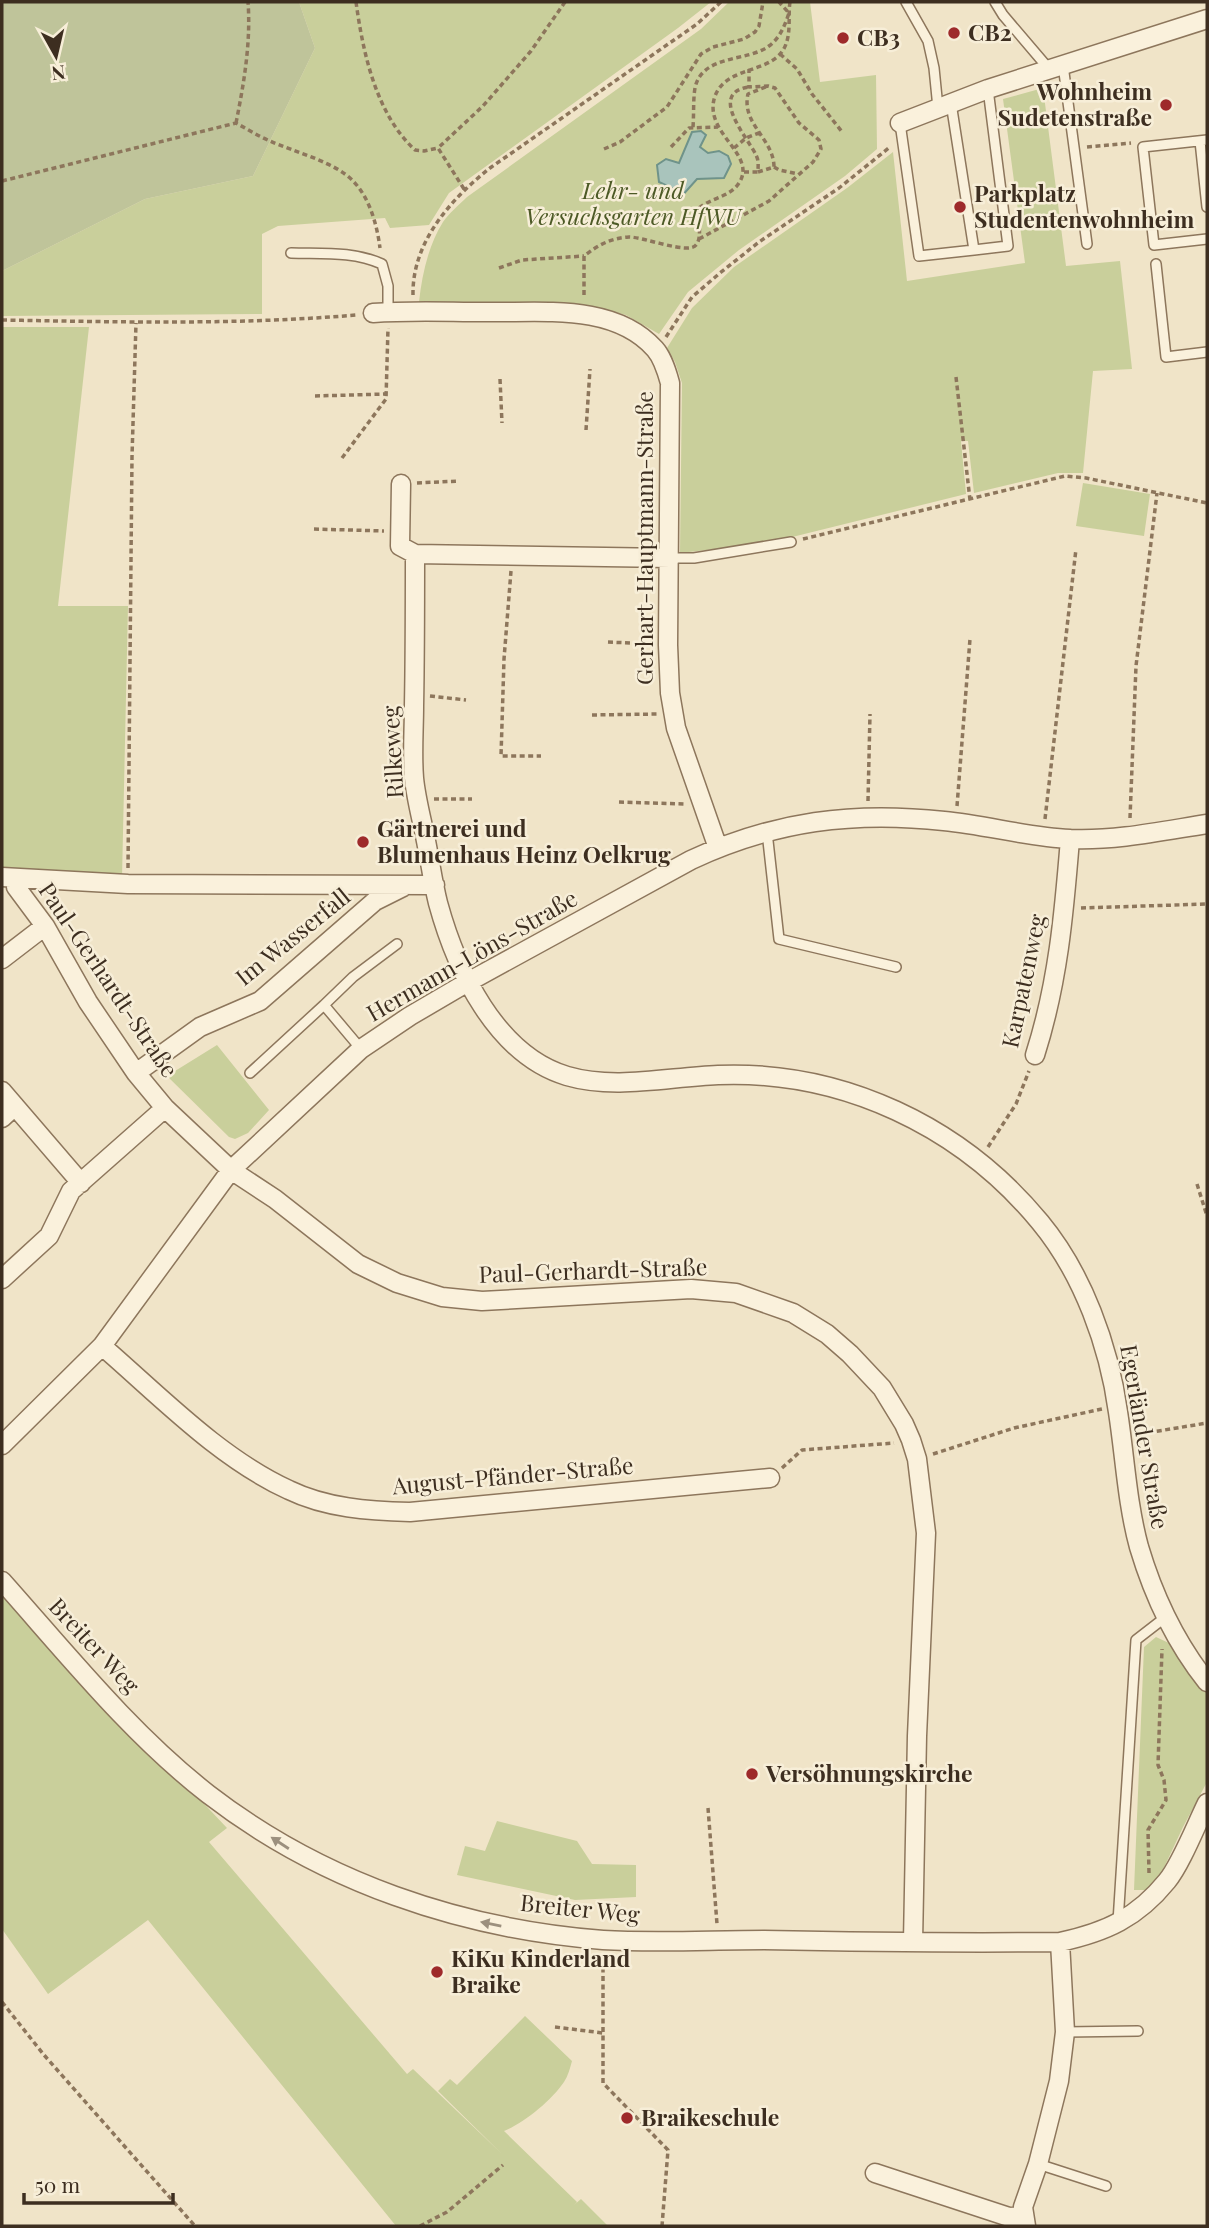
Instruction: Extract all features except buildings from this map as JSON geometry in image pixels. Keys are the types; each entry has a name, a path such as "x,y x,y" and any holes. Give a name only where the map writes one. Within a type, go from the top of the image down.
{"street":[{"path":"900,123 988,89 1207,19"},
{"path":"380,313 413,311 585,314 617,323 656,350"},
{"name":"Gerhart-Hauptmann-Straße","path":"656,350 666,367 670,383 670,693 676,728 718,848"},
{"path":"401,484 400,546 415,554 670,558"},
{"name":"Rilkeweg","path":"415,554 414,778 439,904 468,982"},
{"name":"Hermann-Löns-Straße","path":"2,1445 102,1346 231,1170 361,1049 468,982 679,866 718,848 766,832 839,818 956,822 1070,839 1132,836 1207,824"},
{"name":"Karpatenweg","path":"1035,1055 1044,1028 1060,946 1070,839"},
{"path":"9,882 435,885"},
{"name":"Paul-Gerhardt-Straße","path":"9,882 45,926 88,1002 136,1073 165,1108 231,1170 275,1199 358,1264 397,1283 442,1297 482,1301 691,1289 736,1293 793,1313 827,1335 882,1388 904,1424 917,1459 926,1533 917,1736 913,1942"},
{"name":"Im Wasserfall","path":"136,1073 200,1027 260,1001 375,901 410,885"},
{"path":"2,959 45,926"},
{"name":"Egerländer Straße","path":"468,982 506,1038 536,1062 565,1075 596,1081 626,1082 738,1074 791,1077 844,1090 895,1108 939,1133 979,1161 1040,1222 1062,1251 1081,1288 1097,1326 1109,1367 1138,1544 1163,1619 1207,1682"},
{"path":"2,1091 81,1182"},
{"path":"2,1118 15,1106"},
{"path":"2,1279 49,1236 71,1191 165,1108"},
{"name":"August-Pfänder-Straße","path":"102,1346 219,1447 254,1473 292,1492 340,1506 410,1512 770,1478"},
{"name":"Breiter Weg","path":"2,1581 122,1714 185,1776 212,1797 286,1847 352,1880 423,1906 489,1924 603,1940 1060,1942 1093,1934 1118,1924 1140,1908 1169,1879 1207,1802"},
{"path":"875,2173 1025,2221 1023,2207 1054,2108 1065,2032 1060,1942"}],"lane":[{"path":"906,2 928,41 974,250"},
{"path":"995,2 1003,15 1056,67 1074,149 1087,244"},
{"path":"900,123 919,257 1008,246 988,89"},
{"path":"1207,207 1204,140 1143,147 1154,245 1207,239"},
{"path":"290,253 351,254 382,264 388,286 380,313"},
{"path":"1156,264 1166,357 1207,352"},
{"path":"670,558 694,558 791,542"},
{"path":"766,832 779,939 896,967"},
{"path":"250,1073 354,977 397,944"},
{"path":"324,1005 361,1049"},
{"path":"1118,1924 1136,1640 1163,1619"},
{"path":"1065,2032 1138,2031"},
{"path":"1038,2164 1106,2186"}],"path":[{"path":"236,123 244,79 248,2"},
{"path":"356,2 375,85 393,123 415,150 424,151 438,148 483,106 531,51 565,2"},
{"path":"413,311 413,288 420,257 437,222 464,189 490,168 697,24 721,2"},
{"path":"604,149 620,142 667,107 701,54 713,47 744,39 755,32 759,26 763,2"},
{"path":"779,2 789,13"},
{"path":"699,240 699,208 732,191 740,183 743,173 740,157 718,127 714,98 719,88 749,68 773,62 780,54 786,46 790,2"},
{"path":"693,127 695,87 702,74 727,60 755,54 770,46 783,28 789,13"},
{"path":"780,54 797,69 812,94 843,133"},
{"path":"749,68 749,87"},
{"path":"768,86 748,94 746,104 750,119 774,158 774,167"},
{"path":"499,268 536,258 584,256 610,240 627,237 652,239 685,250 693,249 699,240 769,201 818,157 821,149 819,140 799,123 775,88 768,86 737,91 732,97 730,111 758,160 758,172"},
{"path":"2,181 236,123 269,141 332,167 353,181 364,195 371,213 382,264"},
{"path":"656,350 692,297 759,242 839,188 890,148 900,123"},
{"path":"671,148 685,131 693,127 718,127"},
{"path":"734,148 746,138 759,133"},
{"path":"1074,149 1129,143 1143,147"},
{"path":"438,148 464,189"},
{"path":"774,167 798,174"},
{"path":"743,173 765,172 774,167"},
{"path":"584,256 585,314"},
{"path":"2,320 136,323 312,319 380,313 386,399 342,458"},
{"path":"128,884 136,323"},
{"path":"586,430 590,369"},
{"path":"956,377 970,500"},
{"path":"500,379 502,423"},
{"path":"315,396 386,394"},
{"path":"791,542 1065,476 1207,503"},
{"path":"401,484 459,481"},
{"path":"1132,836 1129,815 1136,666 1157,493"},
{"path":"314,529 400,531"},
{"path":"1043,835 1076,549"},
{"path":"512,555 504,659 501,756 541,756"},
{"path":"956,822 970,639"},
{"path":"608,642 668,645"},
{"path":"414,694 466,700"},
{"path":"592,715 674,714"},
{"path":"868,817 870,714"},
{"path":"418,799 472,799"},
{"path":"618,802 701,804"},
{"path":"1064,908 1207,904"},
{"name":"Karpatenweg","path":"979,1161 1016,1104 1035,1055"},
{"path":"1197,1184 1207,1216"},
{"path":"917,1459 1001,1432 1093,1411"},
{"path":"1121,1438 1207,1423"},
{"path":"770,1478 802,1450 889,1444"},
{"path":"1140,1908 1149,1875 1148,1830 1166,1800 1164,1780 1157,1765 1163,1619"},
{"path":"709,1808 716,1913"},
{"path":"603,1940 603,2083 668,2150 662,2226"},
{"path":"2,2002 44,2055 195,2226"},
{"path":"555,2027 603,2033"},
{"path":"420,2226 447,2212 503,2165"}],"green space":[{"path":"2,2 299,2 315,48 253,176 145,199 2,271"},
{"path":"299,2 711,2 449,193 429,225 390,228 385,218 278,226 262,234 262,314 2,316 2,271 145,199 253,176 315,48"},
{"name":"Lehr- und Versuchsgarten HfWU","path":"729,2 810,2 820,82 876,75 877,149 845,176 739,250 688,292 659,334 626,315 592,306 419,302 433,241 454,209 701,29"},
{"path":"1043,88 1066,266 1120,261 1132,369 1093,371 1083,473 1058,473 974,493 968,441 961,441 966,494 768,543 680,553 682,383 667,348 692,308 734,267 847,188 893,152 907,281 1025,263 1003,99"},
{"path":"2,327 89,327 58,606 128,606 122,878 2,870"},
{"path":"1083,483 1150,494 1144,536 1076,526"},
{"path":"217,1045 269,1110 248,1133 235,1139 229,1137 167,1076"},
{"path":"2,1590 227,1828 209,1842 407,2074 413,2069 502,2154 438,2091 450,2079 457,2085 525,2016 572,2061 565,2080 552,2097 528,2117 504,2131 577,2202 574,2205 581,2199 608,2226 396,2226 148,1920 48,1994 2,1929"},
{"path":"1156,1637 1171,1644 1207,1694 1207,1782 1161,1874 1146,1890 1134,1890 1144,1647"},
{"path":"497,1821 577,1841 592,1864 636,1865 636,1897 575,1900 457,1875 465,1846 485,1851"}],"water":[{"path":"701,131 706,135 700,147 708,153 719,151 728,156 731,164 724,178 697,179 681,197 674,189 659,182 657,165 666,159 679,163 692,132"}],"place":[{"name":"CB2","path":"954,33"},
{"name":"CB3","path":"843,38"},
{"name":"Wohnheim Sudetenstraße","path":"1166,105"},
{"name":"Parkplatz Studentenwohnheim","path":"960,207"},
{"name":"Gärtnerei und Blumenhaus Heinz Oelkrug","path":"363,842"},
{"name":"Versöhnungskirche","path":"752,1774"},
{"name":"KiKu Kinderland Braike","path":"437,1972"},
{"name":"Braikeschule","path":"627,2118"}]}
